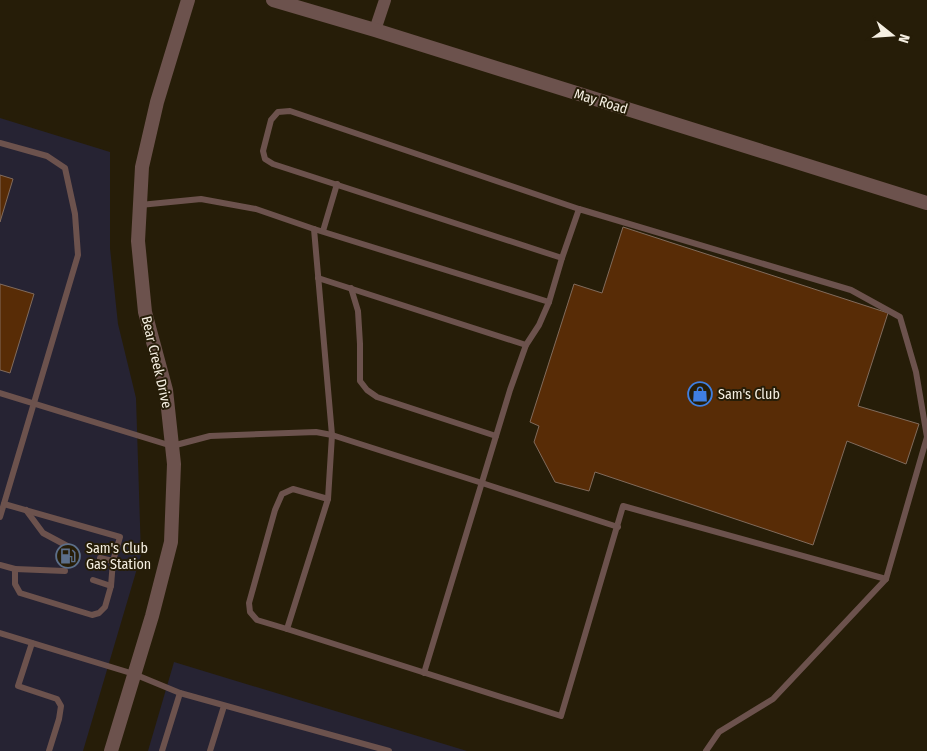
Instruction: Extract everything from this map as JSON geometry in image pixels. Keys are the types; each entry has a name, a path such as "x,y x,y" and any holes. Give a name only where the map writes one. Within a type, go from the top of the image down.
{"street":[{"name":"Bear Creek Drive","path":"111,751 152,616 171,542 174,464 166,390 145,312 138,241 142,167 155,111 188,0"},
{"name":"May Road","path":"274,0 927,203"},
{"path":"375,30 385,0"}],"lane":[{"path":"562,258 273,164 265,159 263,151 271,120 278,112 290,112 579,209 851,290 900,317 916,372 927,437 886,578 773,699 719,732 706,751"},
{"path":"0,144 47,156 65,168 75,214 78,255 0,517"},
{"path":"323,231 337,184"},
{"path":"140,205 201,199 256,209 314,229 549,302"},
{"path":"424,672 510,390 526,345 539,325 549,302 579,209"},
{"path":"287,629 328,499 332,435 314,229"},
{"path":"318,278 526,345"},
{"path":"351,288 358,311 360,381 367,390 377,397 496,436"},
{"path":"0,393 172,446 210,436 316,432 332,435 482,482 618,528"},
{"path":"328,499 293,489 282,494 275,510 249,603 250,612 257,620 561,716 624,506 886,578"},
{"path":"4,504 120,537 113,562 112,586 105,607 99,613 92,615 20,593 15,584 15,569"},
{"path":"26,510 43,533 72,550"},
{"path":"100,558 113,562"},
{"path":"0,564 15,569 65,571"},
{"path":"93,580 112,586"},
{"path":"0,632 134,674 180,693 389,751"},
{"path":"32,642 18,686 57,699 61,706 60,719 50,751"},
{"path":"162,751 180,693"},
{"path":"210,751 224,706"}],"shaded area":[{"path":"0,118 110,152 110,248 118,324 136,398 141,555 83,751 0,751"},
{"path":"174,662 467,751 148,751"}],"building":[{"path":"0,175 13,179 0,222"},
{"name":"Sam's Club","path":"623,227 888,313 858,406 919,424 906,464 847,441 813,545 595,472 589,491 555,482 534,442 539,426 530,422 574,284 602,293"},
{"path":"0,284 34,294 10,373 0,370"}],"place":[{"name":"Sam's Club","path":"700,394"},
{"name":"Sam's Club Gas Station","path":"68,556"}]}
